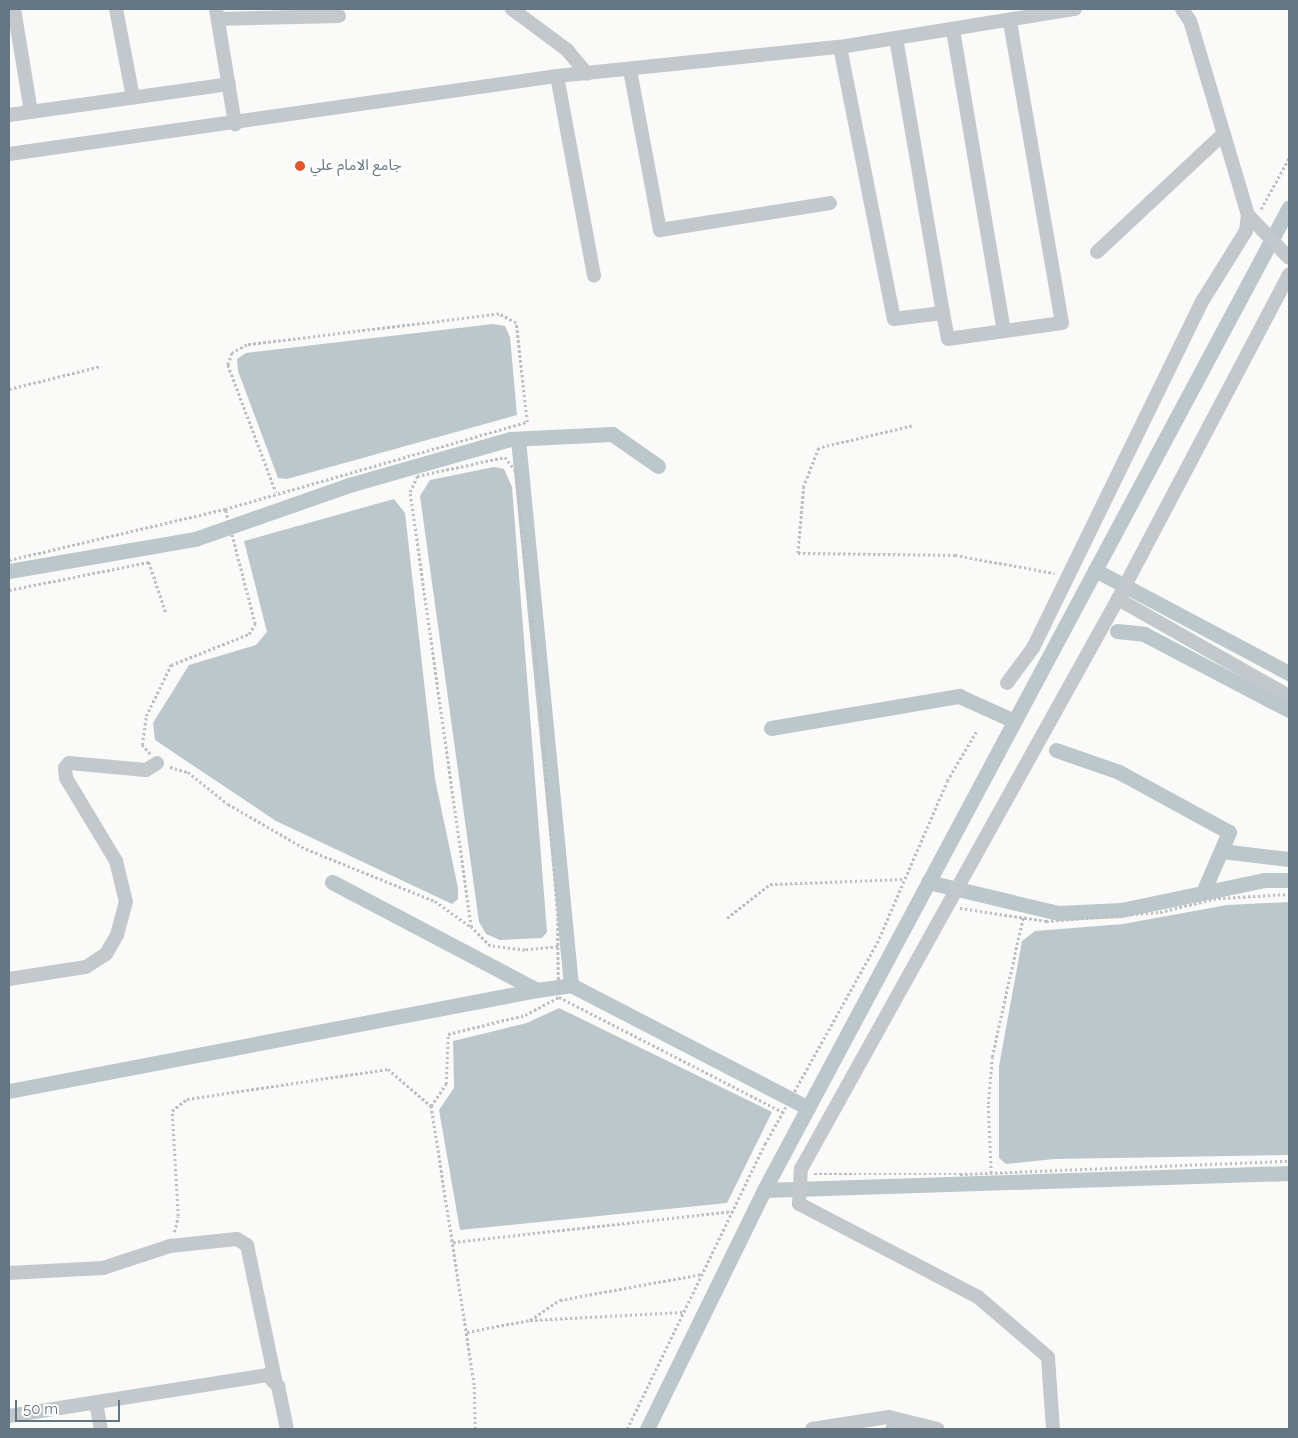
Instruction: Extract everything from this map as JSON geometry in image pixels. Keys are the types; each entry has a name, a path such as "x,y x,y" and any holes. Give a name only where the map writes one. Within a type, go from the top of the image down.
{"street":[{"path":"14,9 31,112"},
{"path":"116,9 133,97"},
{"path":"512,9 556,40"},
{"path":"523,9 556,40 587,74"},
{"path":"9,154 235,124 557,76 840,47 1075,9"},
{"path":"1182,9 1190,21 1223,134 1252,218 1289,258"},
{"path":"235,124 217,14 339,16"},
{"path":"896,38 948,339 1062,323 1010,21"},
{"path":"953,30 1004,331"},
{"path":"840,47 894,319 943,312"},
{"path":"630,70 660,230 830,203"},
{"path":"557,76 594,276"},
{"path":"9,115 229,84"},
{"path":"1097,252 1223,134"},
{"path":"1007,683 1033,648 1203,300 1236,252 1252,218"},
{"path":"1053,1429 1048,1356 978,1296 824,1221 799,1204 801,1174 944,905 1118,599 1289,274"},
{"path":"1118,599 1289,696"},
{"path":"9,979 86,967 106,954 117,935 126,902 116,861 66,778 65,768 69,763 146,770 157,763"},
{"path":"9,1273 103,1268 170,1246 237,1239 247,1244 287,1429"},
{"path":"9,1416 267,1375 275,1379"},
{"path":"96,1402 101,1429"},
{"path":"812,1429 889,1417 938,1429"}],"path":[{"path":"1252,218 1289,158"},
{"path":"9,560 225,509 276,492 527,422 516,323 499,314 247,345 232,353 228,365 276,492"},
{"path":"9,389 101,366"},
{"path":"912,426 819,448 804,486 798,553 955,555 1068,576"},
{"path":"471,927 410,492 417,476 505,457 516,471 540,694 558,947 558,997"},
{"path":"225,509 255,624 249,634 171,665 146,716 142,745 157,763 188,772 228,804 306,849 435,901 471,927 490,946 525,950 558,947"},
{"path":"9,590 149,562 166,613"},
{"path":"627,1429 732,1211 783,1112 877,943 948,781 976,732"},
{"path":"728,918 770,884 905,879"},
{"path":"944,905 1046,921 1160,912 1218,898 1289,894"},
{"path":"991,1173 988,1104 992,1057 1023,917"},
{"path":"558,997 783,1112"},
{"path":"431,1106 446,1084 448,1034 525,1015 558,997"},
{"path":"170,1246 178,1216 172,1111 187,1099 388,1069 431,1106 467,1332 475,1429"},
{"path":"801,1174 991,1173 1289,1161"},
{"path":"453,1242 732,1211"},
{"path":"530,1320 560,1300 702,1274"},
{"path":"467,1332 530,1320 683,1312"}],"shaded area":[{"path":"493,324 505,326 510,337 517,415 287,479 278,478 238,371 237,359 246,353"},
{"path":"494,467 504,469 512,487 547,932 542,938 500,940 486,934 479,922 420,496 430,480"},
{"path":"394,499 405,513 435,779 458,888 458,899 452,904 276,821 155,740 153,723 189,665 256,645 267,632 244,541"},
{"path":"1289,902 1289,1155 1054,1159 1006,1164 999,1158 999,1066 1022,941 1035,931 1123,924 1227,905"},
{"path":"559,1008 772,1112 727,1203 460,1230 439,1110 454,1088 453,1041 527,1023"}],"waterway":[{"path":"647,1429 764,1190 1289,207"},
{"path":"9,571 195,539 349,485 510,439 612,434 658,466"},
{"path":"518,439 571,985 808,1108"},
{"path":"1095,570 1289,673"},
{"path":"1117,631 1144,634 1289,710"},
{"path":"771,728 959,696 1014,721"},
{"path":"1056,750 1119,772 1229,832 1203,892"},
{"path":"1221,851 1289,859"},
{"path":"928,882 1058,913 1121,910 1264,880 1289,880"},
{"path":"332,882 537,990 571,985"},
{"path":"9,1091 537,990"},
{"path":"764,1190 1289,1173"},
{"path":"892,1429 907,1429"}],"place":[{"name":"جامع اﻻمام علي","path":"300,166"}]}
